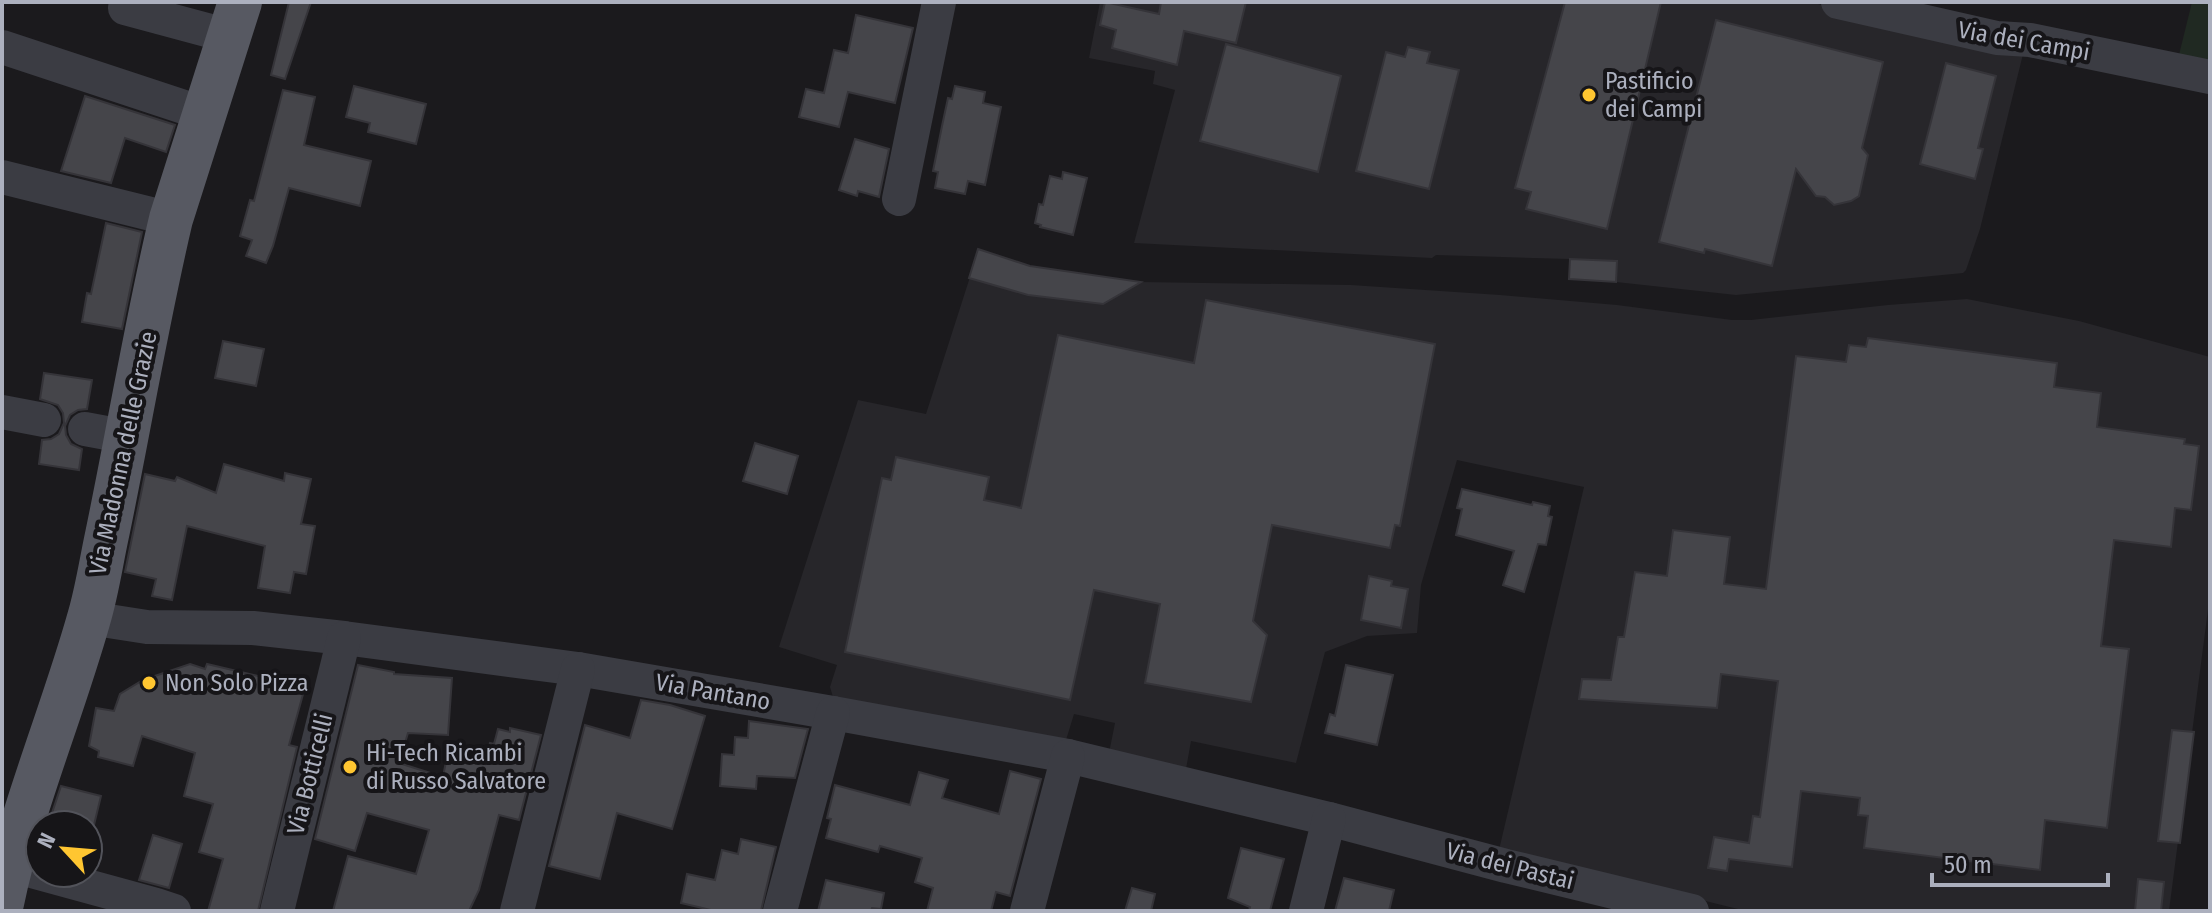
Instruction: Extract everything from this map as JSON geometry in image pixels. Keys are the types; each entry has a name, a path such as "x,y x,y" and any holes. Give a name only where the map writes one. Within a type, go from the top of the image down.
{"main road":[{"name":"Via Madonna delle Grazie","path":"6,884 14,811 89,618 128,437 162,255 234,19"}],"street":[{"path":"126,2 125,8 234,19"},
{"path":"899,199 939,2"},
{"name":"Via dei Campi","path":"1838,2 1997,38 2030,40 2210,77"},
{"path":"2,47 205,114"},
{"path":"2,177 171,219"},
{"path":"2,412 44,420"},
{"path":"85,429 128,437"},
{"name":"Via Pantano","path":"89,618 147,627 253,628 578,669 1068,756 1329,819"},
{"name":"Via Botticelli","path":"277,911 344,638"},
{"path":"517,911 578,669"},
{"path":"780,911 833,713"},
{"path":"1027,911 1068,756"},
{"path":"1306,911 1329,819"},
{"name":"Via dei Pastai","path":"1329,819 1692,911"},
{"path":"6,884 174,911"}],"shaded area":[{"path":"1100,2 1809,2 2024,50 1980,229 1963,273 1736,295 1569,279 1570,259 1436,255 1432,258 1134,243 1175,90 1153,84 1155,71 1089,58"},
{"path":"2192,2 2210,2 2210,65 2178,59"},
{"path":"979,249 1030,266 1140,282 1351,285 1617,305 1732,320 1967,299 2079,321 2210,357 2210,594 2169,911 1746,911 1499,850 1584,487 1457,460 1421,585 1417,633 1367,636 1325,652 1296,763 1191,741 1186,769 1109,753 1115,723 1074,714 1066,740 833,697 830,687 837,665 779,647 858,400 926,414"}],"building":[{"path":"289,2 311,2 285,79 271,75"},
{"path":"1105,2 1159,14 1161,2 1246,2 1236,43 1184,31 1177,65 1112,48 1116,30 1100,25"},
{"name":"Pastificio dei Campi","path":"1565,2 1661,2 1607,229 1526,209 1531,192 1515,188"},
{"path":"856,15 913,28 895,103 848,92 839,127 799,117 806,89 824,93 834,50 848,53"},
{"path":"1716,20 1883,62 1862,148 1868,155 1859,196 1834,205 1825,197 1816,196 1796,169 1772,266 1705,249 1704,253 1659,242"},
{"path":"1226,44 1341,76 1318,172 1200,141"},
{"path":"1408,47 1430,52 1427,63 1459,70 1429,189 1356,171 1386,52 1405,57"},
{"path":"1946,63 1996,76 1978,148 1983,149 1975,179 1920,164"},
{"path":"354,86 426,104 416,144 368,132 370,123 346,117"},
{"path":"955,86 985,92 983,103 1001,107 985,185 968,181 965,194 935,188 938,172 933,171 948,98 952,99"},
{"path":"283,90 315,97 304,145 371,161 360,206 289,188 266,263 246,256 252,240 240,236 250,200 254,201"},
{"path":"85,96 175,125 166,152 125,138 111,183 61,171"},
{"path":"855,139 889,149 879,197 858,191 857,196 839,190"},
{"path":"1063,172 1087,178 1073,235 1035,223 1050,176 1062,179"},
{"path":"106,223 142,232 122,329 82,322"},
{"path":"978,249 1030,266 1141,282 1103,304 1028,295 969,278"},
{"path":"1570,259 1617,261 1616,282 1569,279"},
{"path":"1206,300 1435,344 1400,526 1395,525 1390,548 1272,525 1253,621 1267,635 1251,702 1145,683 1160,604 1094,590 1070,700 845,652 882,478 891,480 896,457 989,477 984,500 1021,508 1058,335 1194,363"},
{"path":"1868,338 2057,363 2054,387 2101,393 2097,427 2185,439 2184,444 2199,446 2191,510 2175,508 2171,547 2114,540 2101,646 2129,649 2107,828 2045,820 2040,870 1864,848 1868,816 1858,815 1860,798 1801,791 1792,867 1729,859 1727,871 1708,868 1714,837 1749,843 1753,816 1760,817 1778,681 1721,674 1717,708 1579,699 1582,679 1611,680 1618,637 1624,637 1635,572 1667,576 1673,530 1730,537 1724,584 1766,589 1796,356 1846,362 1849,345 1866,347"},
{"path":"223,341 264,349 256,386 215,378"},
{"path":"44,373 92,380 87,409 70,415 65,426 71,444 82,449 79,470 39,464 42,440 59,434 64,423 58,405 40,399"},
{"path":"755,443 798,456 787,494 743,481"},
{"path":"224,464 284,481 285,473 311,479 301,524 315,526 306,574 294,572 290,593 258,588 265,546 187,526 172,600 152,596 156,579 125,572 145,474 175,481 177,477 216,493"},
{"path":"1462,489 1532,505 1533,502 1550,506 1548,516 1552,517 1546,545 1538,544 1524,592 1503,585 1514,551 1456,535 1462,509 1457,508"},
{"path":"1369,576 1392,581 1391,586 1408,589 1401,628 1361,620"},
{"path":"190,664 205,669 207,664 305,687 289,745 297,747 258,911 208,911 223,859 199,852 213,804 184,796 195,753 142,736 133,766 98,757 99,751 89,746 96,708 114,711 120,694 143,680"},
{"path":"358,665 394,674 452,678 448,735 408,733 399,763 443,777 447,756 485,764 490,743 494,744 498,729 510,732 510,728 541,735 519,820 499,815 479,890 469,911 333,911 348,856 416,874 429,830 367,813 355,851 315,839"},
{"path":"1346,665 1393,675 1377,745 1325,733 1330,714 1335,716"},
{"path":"641,700 705,716 672,829 617,813 600,879 549,866 585,725 630,738"},
{"path":"749,721 808,729 795,778 757,776 756,789 720,786 722,754 734,755 735,737 748,738"},
{"path":"2172,730 2194,732 2180,843 2158,841"},
{"path":"1010,771 1041,779 1010,896 996,892 991,911 927,911 933,888 915,882 922,858 880,846 878,852 826,838 835,785 910,805 919,772 948,780 942,798 999,814"},
{"path":"61,786 101,796 98,809 53,809"},
{"path":"153,835 182,844 169,888 139,880"},
{"path":"741,839 776,847 761,911 715,911 681,903 687,874 715,880 722,850 738,854"},
{"path":"1241,848 1284,859 1270,911 1249,911 1250,907 1228,898"},
{"path":"1344,878 1394,890 1389,911 1335,911"},
{"path":"2138,879 2164,882 2161,911 2135,911"},
{"path":"826,880 884,893 881,909 818,911"},
{"path":"1132,888 1155,894 1151,911 1125,911"}],"place":[{"name":"Pastificio dei Campi","path":"1589,95"},
{"name":"Non Solo Pizza","path":"149,683"},
{"name":"Hi-Tech Ricambi di Russo Salvatore","path":"350,767"}]}
